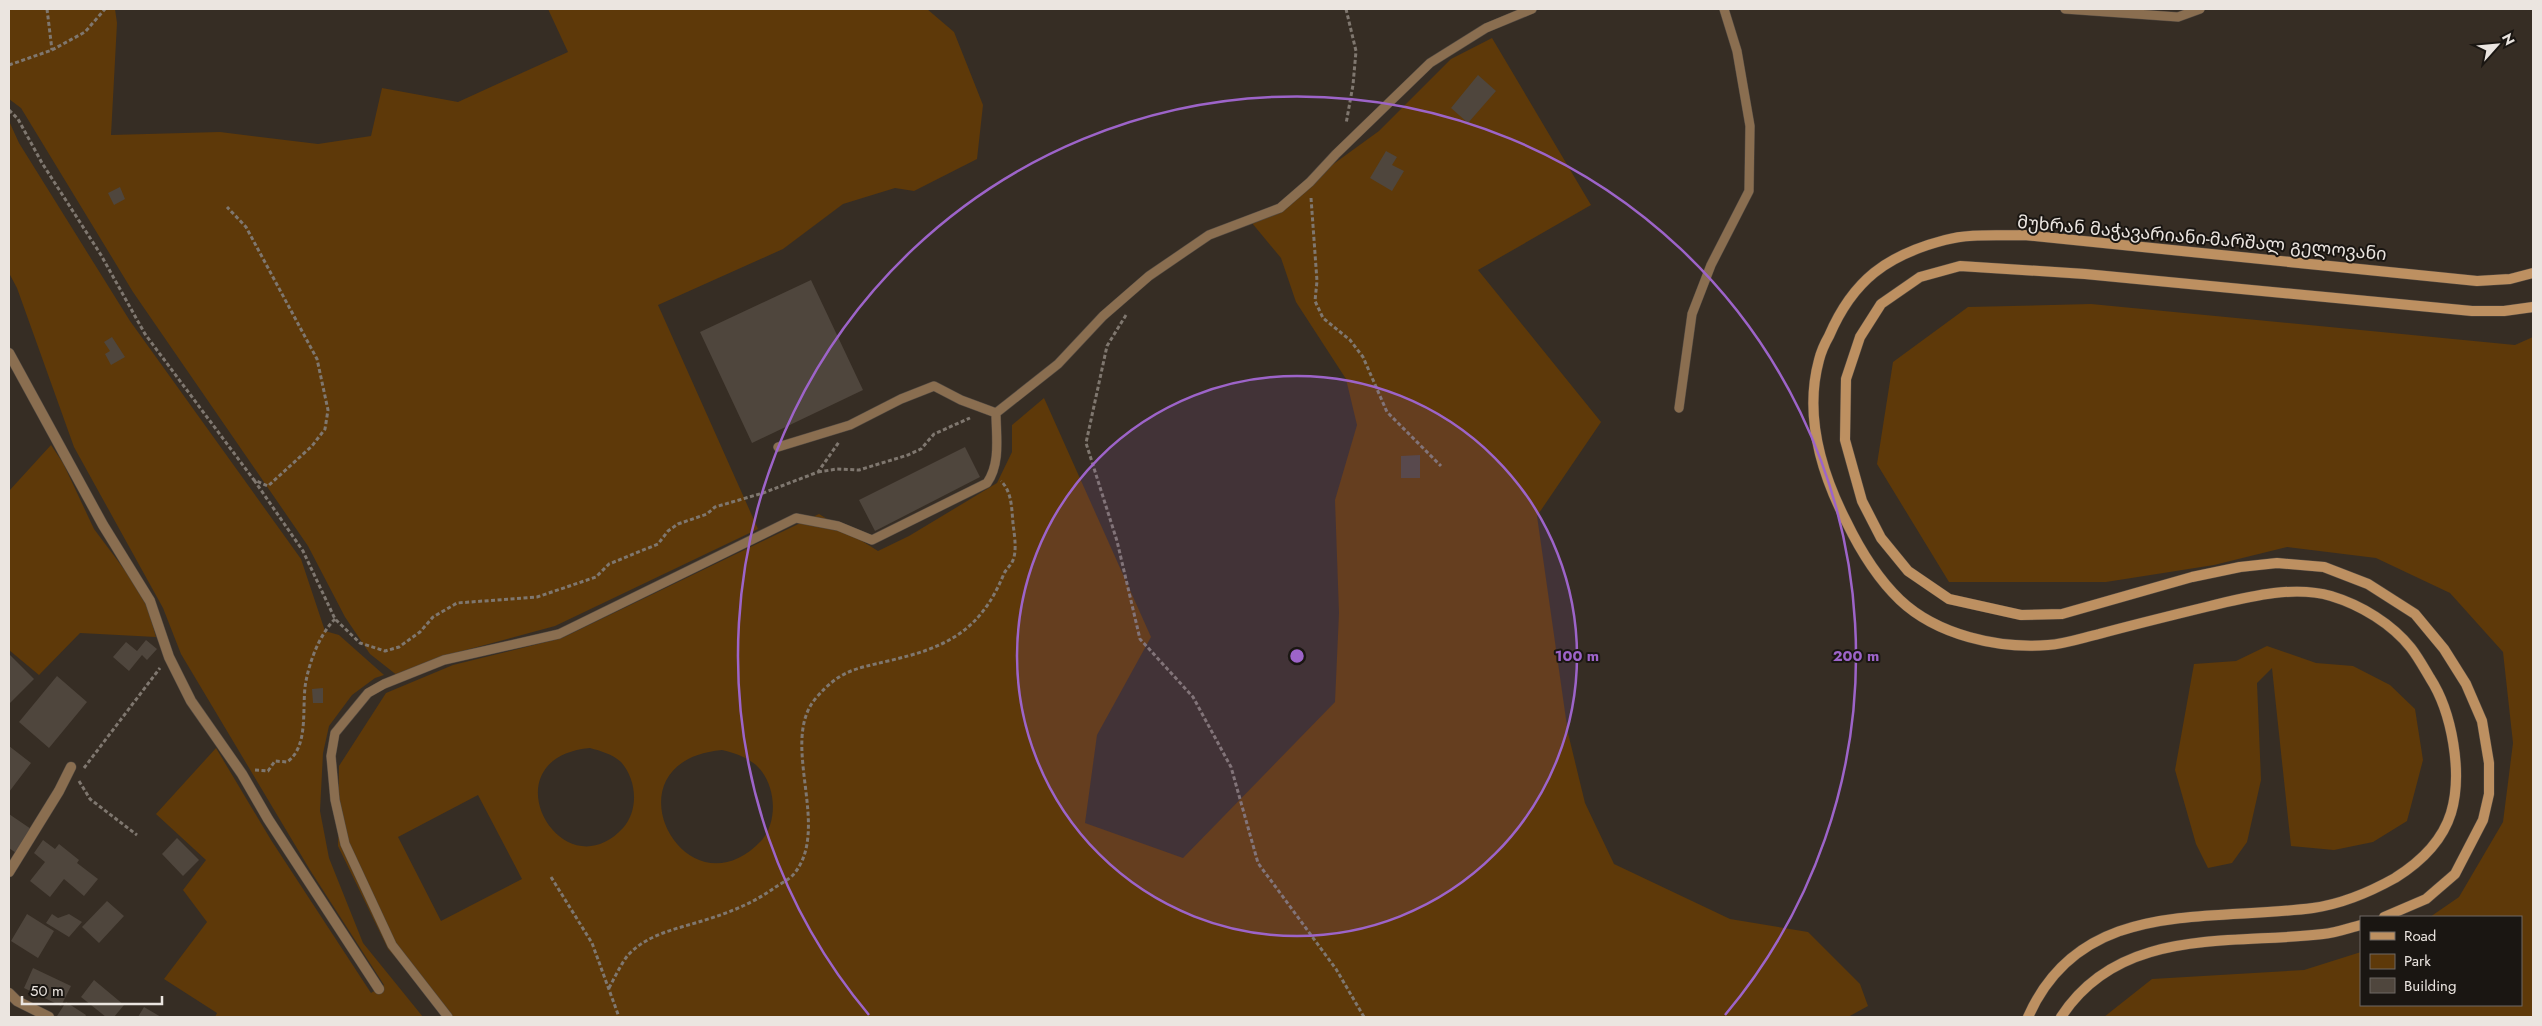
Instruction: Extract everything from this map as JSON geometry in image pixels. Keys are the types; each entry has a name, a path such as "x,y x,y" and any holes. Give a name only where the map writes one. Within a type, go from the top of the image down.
{"main road":[{"name":"მუხრან მაჭავარიანი-მარშალ გელოვანი","path":"2028,1017 2049,980 2070,959 2095,942 2120,931 2156,920 2315,907 2354,897 2416,865 2438,839 2451,812 2455,773 2452,730 2437,689 2410,646 2369,611 2328,595 2286,592 2242,599 2050,645 2008,645 1962,636 1902,603 1863,555 1836,502 1816,444 1813,403 1819,359 1837,316 1863,280 1883,265 1909,252 1949,238 2024,235 2477,281 2510,279 2533,273"},
{"path":"2386,916 2426,899 2455,874 2483,820 2489,794 2489,763 2482,721 2457,670 2444,649 2415,614 2368,584 2324,567 2277,564 2240,567 2192,577 2062,614 2021,615 1948,598 1908,571 1881,538 1862,501 1845,440 1846,379 1860,338 1881,304 1920,277 1960,266 2085,274 2472,311 2504,311 2533,307"},
{"path":"2061,1017 2071,1002 2087,985 2132,957 2201,942 2325,934 2360,925"}],"street":[{"path":"9,353 103,525 150,601 169,657 191,702 242,774 268,819 379,989"},
{"path":"9,872 59,791 71,767"},
{"path":"9,993 17,1001 49,1017"}],"lane":[{"path":"996,413 1058,364 1104,316 1149,276 1209,235 1280,208 1310,182 1336,154 1430,63 1486,28 1532,9"},
{"path":"1679,408 1692,314 1711,265 1749,190 1750,126 1737,51 1724,9"},
{"path":"2065,9 2178,17 2200,9"},
{"path":"778,447 850,425 901,399 934,386 996,413"},
{"path":"448,1017 392,945 345,844 335,800 331,756 336,732 368,693 384,684 444,660 559,634 796,518 838,526 872,540 987,483 994,474 996,460 996,413"}],"path":[{"path":"47,9 52,50"},
{"path":"9,65 52,50 85,32 105,9"},
{"path":"1336,154 1349,116 1356,51 1346,9"},
{"path":"9,110 18,119 42,163 101,255 145,334 254,480 303,552 335,619 360,643 385,651 392,649 420,632 433,617 457,604 537,597 596,577 609,564 658,544 673,528 707,514 715,507 763,493 818,472 837,469 859,470 880,462 908,455 921,450 934,434 985,409"},
{"path":"1310,182 1317,281 1315,301 1322,318 1350,340 1363,357 1388,412 1441,466"},
{"path":"227,207 246,227 317,359 328,410 325,429 293,464 268,486 254,480"},
{"path":"1130,307 1107,346 1086,443 1118,541 1140,639 1193,697 1231,767 1258,863 1336,970 1364,1017"},
{"path":"818,472 850,425"},
{"path":"609,988 628,956 650,937 746,906 792,876 805,856 808,830 801,730 807,712 815,699 836,679 851,670 913,655 947,643 961,635 988,605 998,592 1003,574 1012,563 1015,550 1011,498 1006,486 994,474"},
{"path":"242,774 254,770 268,771 275,761 287,762 294,757 300,746 306,681 317,646 328,626 335,619"},
{"path":"71,767 84,769 169,657"},
{"path":"71,767 90,799 137,835"},
{"path":"551,877 592,943 619,1017"}],"green space":[{"path":"9,9 115,9 117,23 111,135 220,132 318,144 371,136 382,88 458,102 568,52 548,9 927,9 954,32 983,105 977,159 914,191 895,188 843,204 783,249 658,305 758,529 555,626 440,657 398,676 370,654 345,617 308,546 133,292 21,108 9,99"},
{"path":"1492,38 1591,205 1478,270 1601,422 1537,516 1568,733 1585,803 1614,864 1730,919 1808,932 1860,984 1868,1006 1848,1017 448,1017 388,949 338,846 339,766 386,693 453,665 562,638 819,514 878,551 909,536 997,483 1012,452 1012,425 1044,398 1151,637 1097,735 1085,823 1183,858 1335,702 1339,613 1335,500 1357,425 1346,379 1296,302 1281,258 1252,223 1379,131 1451,59","holes":["590,748 610,755 621,762 633,786 634,804 632,813 623,828 599,844 577,845 558,835 544,817 538,795 542,774 559,757","722,750 726,751 752,762 763,773 768,782 773,802 773,813 767,833 761,841 733,861 706,862 683,850 668,830 661,805 666,780 686,760","478,795 522,879 441,921 398,837"]},
{"path":"9,121 19,143 130,321 301,559 325,631 339,635 384,675 375,678 352,695 329,726 323,753 320,811 329,858 363,943 423,1017 215,1017 217,1013 164,979 207,922 183,890 206,860 156,814 216,748 271,840 371,993 384,985 310,870 181,654 163,608 74,447 17,288 9,273"},
{"path":"2091,304 2515,345 2533,337 2533,1017 2104,1017 2152,979 2304,970 2360,952 2360,1006 2522,1006 2522,916 2431,916 2459,897 2503,822 2513,743 2503,652 2450,593 2376,558 2287,547 2214,565 2106,582 1949,582 1877,464 1893,362 1968,307"},
{"path":"51,445 63,463 94,529 130,577 148,608 156,637 80,633 39,675 9,650 9,491"},
{"path":"2267,646 2316,663 2353,666 2390,685 2415,709 2423,760 2407,821 2373,842 2334,850 2291,846 2272,668 2257,683 2261,780 2247,842 2232,863 2208,868 2196,844 2175,770 2194,664 2236,661"}],"building":[{"path":"1478,75 1496,91 1468,123 1451,108"},
{"path":"1386,151 1397,157 1392,165 1404,171 1392,191 1370,178"},
{"path":"120,187 125,199 114,205 108,193"},
{"path":"811,280 863,390 752,443 700,332"},
{"path":"112,337 125,357 111,365 105,354 110,351 104,342"},
{"path":"965,447 980,477 875,531 859,500"},
{"path":"1420,455 1420,478 1401,478 1401,456"},
{"path":"146,640 157,649 147,660 142,655 129,671 113,657 126,642 137,651"},
{"path":"9,654 34,679 9,704"},
{"path":"57,676 87,702 49,748 19,722"},
{"path":"323,688 323,703 313,703 312,689"},
{"path":"9,746 31,763 9,792"},
{"path":"9,814 31,829 16,853 9,848"},
{"path":"177,838 199,860 183,876 162,854"},
{"path":"43,840 55,849 59,844 79,860 77,863 98,879 84,896 64,879 50,897 30,881 45,862 34,853"},
{"path":"107,901 124,916 99,943 82,927"},
{"path":"27,914 54,931 38,958 11,941"},
{"path":"52,914 58,918 69,914 82,922 69,937 46,923"},
{"path":"33,968 71,986 61,1006 24,988"},
{"path":"94,980 124,1005 114,1017 106,1017 81,997"},
{"path":"66,1002 86,1015 85,1017 57,1016"},
{"path":"144,1007 161,1017 138,1017"}]}
